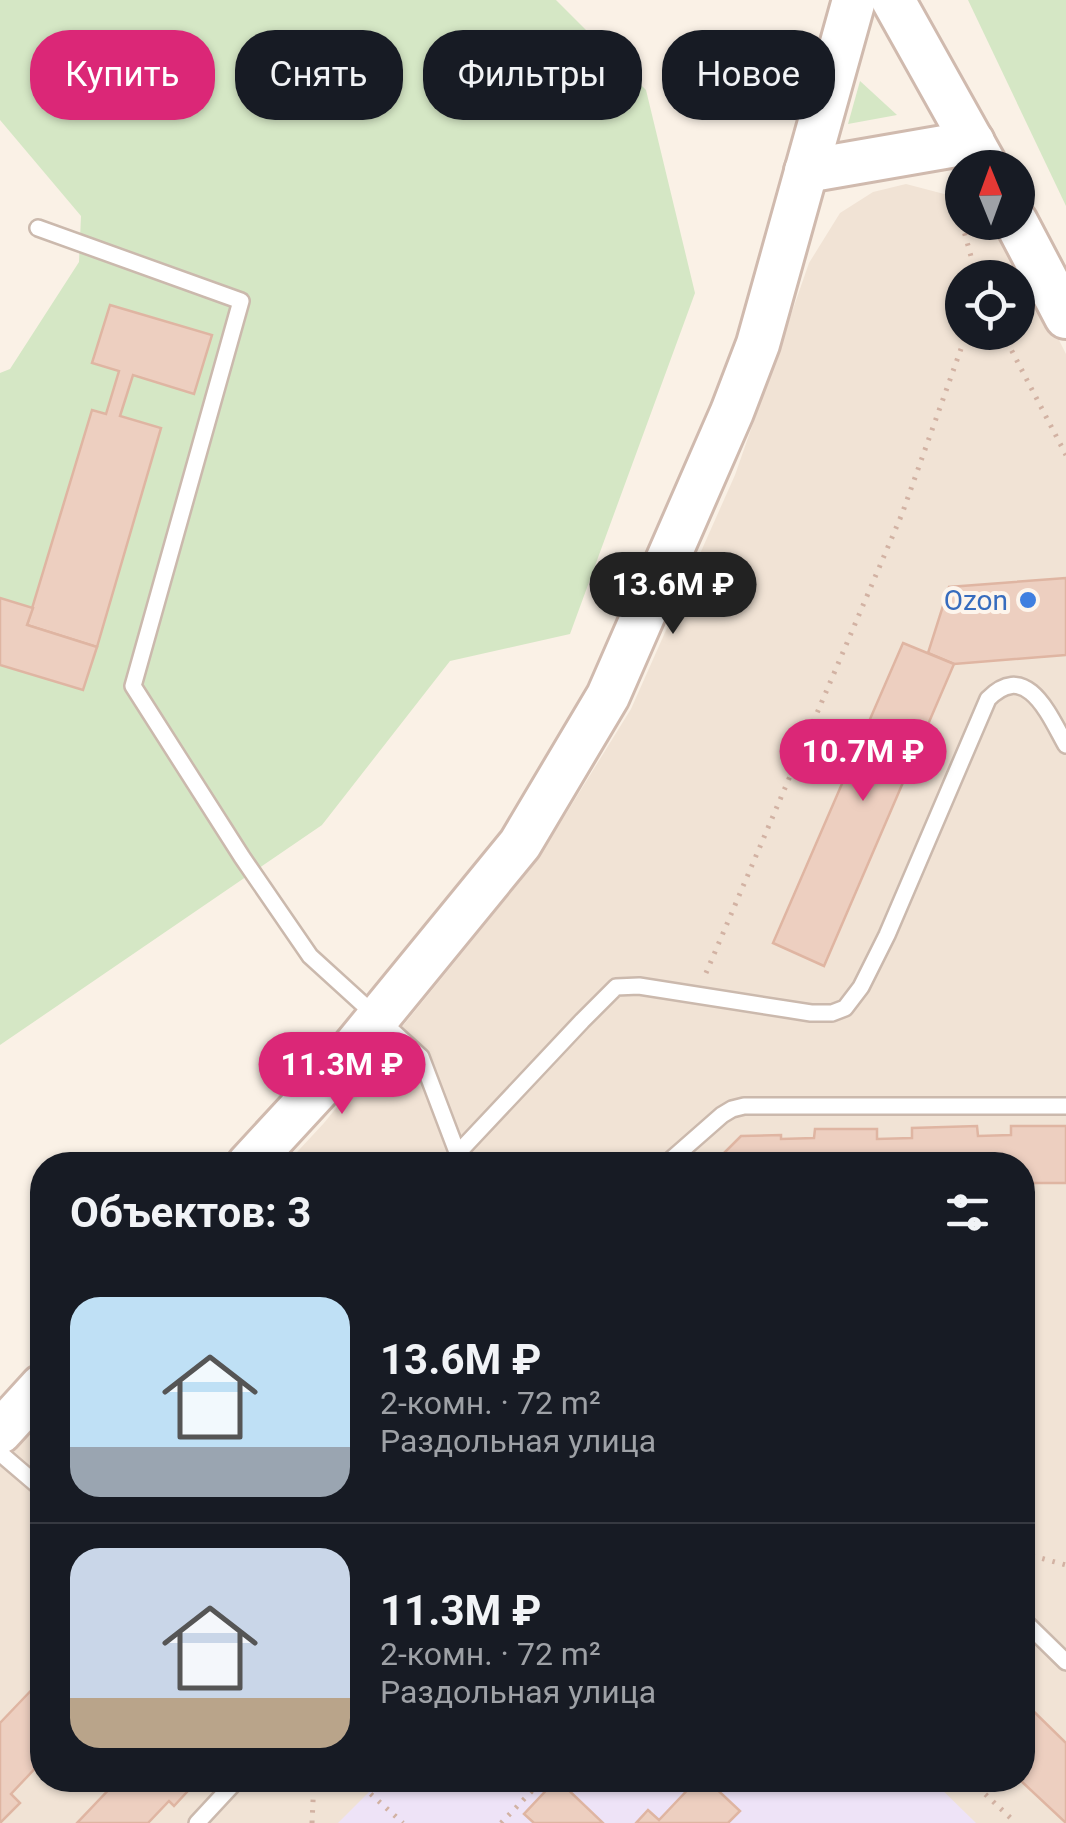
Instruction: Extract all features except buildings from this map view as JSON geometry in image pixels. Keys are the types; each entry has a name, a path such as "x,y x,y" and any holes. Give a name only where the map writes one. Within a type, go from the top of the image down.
{"main road":[{"path":"260,1152 332,1074 520,844 608,696 758,344 854,0"},
{"path":"893,0 977,150"},
{"path":"806,171 945,158"},
{"path":"1025,240 1066,317"},
{"path":"0,1432 30,1399"}],"lane":[{"path":"38,228 242,301 133,686 310,956 421,1056 457,1152"},
{"path":"466,1152 616,988 639,986 811,1013 832,1014 845,1008 861,987 887,935 988,699 1008,688 1033,692 1066,745"},
{"path":"680,1152 722,1115 744,1106 1066,1106"},
{"path":"0,1453 30,1479"},
{"path":"1035,1632 1066,1662"},
{"path":"197,1823 225,1792"}],"path":[{"path":"697,995 902,514 961,350"},
{"path":"1011,350 1066,454"},
{"path":"1035,1557 1066,1566"},
{"path":"312,1823 313,1792"},
{"path":"368,1792 403,1823"},
{"path":"502,1823 531,1792"},
{"path":"983,1792 1016,1823"}],"shaded area":[{"path":"906,184 945,194 945,240 1003,240 1015,260 945,260 945,350 1035,350 1035,292 1066,354 1066,1823 0,1823 0,1466 30,1434 30,1792 1035,1792 1035,1152 297,1152 536,862 631,709 735,475 809,263 840,213 873,192"},
{"path":"369,1792 944,1792 976,1823 338,1823"}],"green space":[{"path":"0,0 556,0 586,30 423,30 423,120 642,120 642,86 695,293 570,634 450,661 322,825 0,1045 0,373 10,369 79,262 81,216 0,120"},
{"path":"968,0 1066,0 1066,206"},
{"path":"860,81 897,115 848,124"}],"place":[{"name":"Ozon","path":"1028,600"}]}
